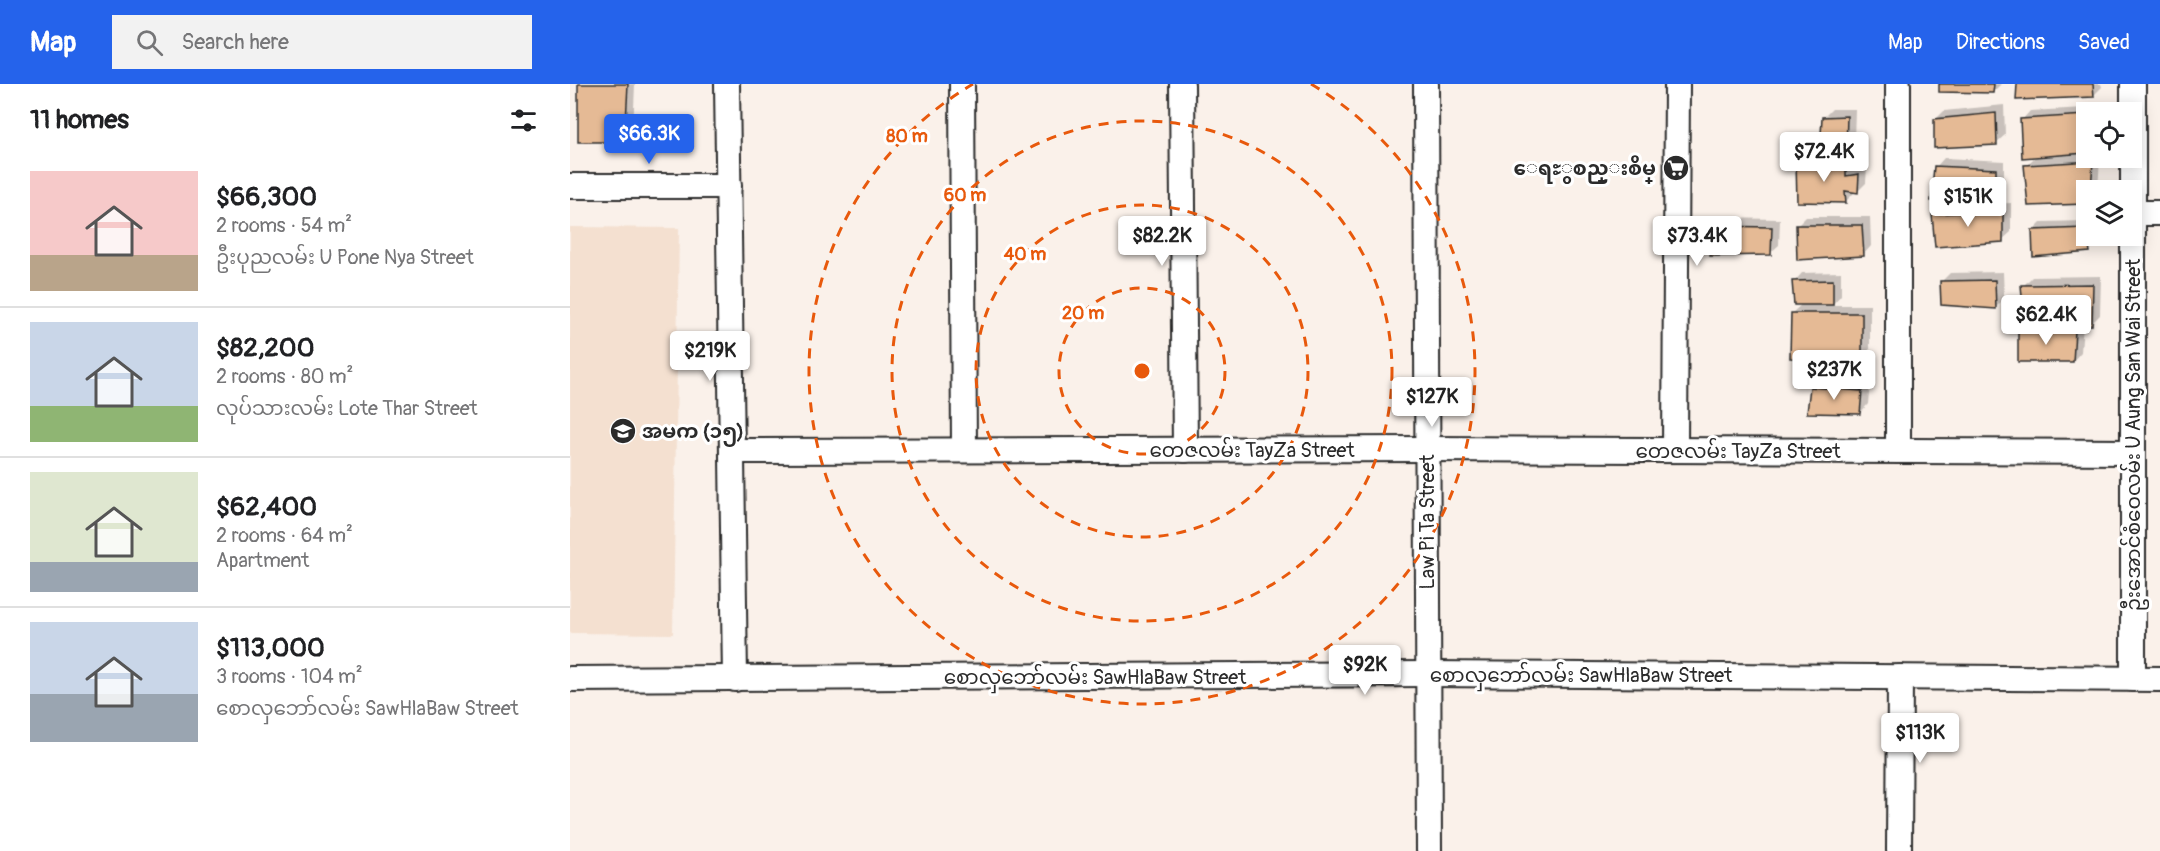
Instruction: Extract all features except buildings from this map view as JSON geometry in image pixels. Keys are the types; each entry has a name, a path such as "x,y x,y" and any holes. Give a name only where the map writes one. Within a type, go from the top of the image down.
{"street":[{"path":"727,84 735,679"},
{"path":"962,84 964,450"},
{"path":"1182,84 1185,450"},
{"name":"Law Pi Ta Street","path":"1426,84 1429,851"},
{"path":"1675,450 1677,84"},
{"path":"1898,84 1898,451"},
{"name":"ဦးအောင်စံဝေလမ်း U Aung San Wai Street","path":"2133,84 2133,180"},
{"path":"570,186 729,186"},
{"path":"2142,213 2160,213"},
{"name":"ဦးအောင်စံဝေလမ်း U Aung San Wai Street","path":"2133,246 2133,679"},
{"name":"တေဇလမ်း TayZa Street","path":"732,451 1426,449 2133,452"},
{"name":"စောလှဘော်လမ်း SawHlaBaw Street","path":"570,679 1428,674 2160,679"},
{"path":"1899,677 1899,851"}],"shaded area":[{"name":"အမက (၁၅)","path":"570,227 679,228 673,634 570,633"}],"place":[{"name":"ေရႊွစည္းစိမ္","path":"1676,168"},
{"name":"အမက (၁၅)","path":"623,431"}]}
